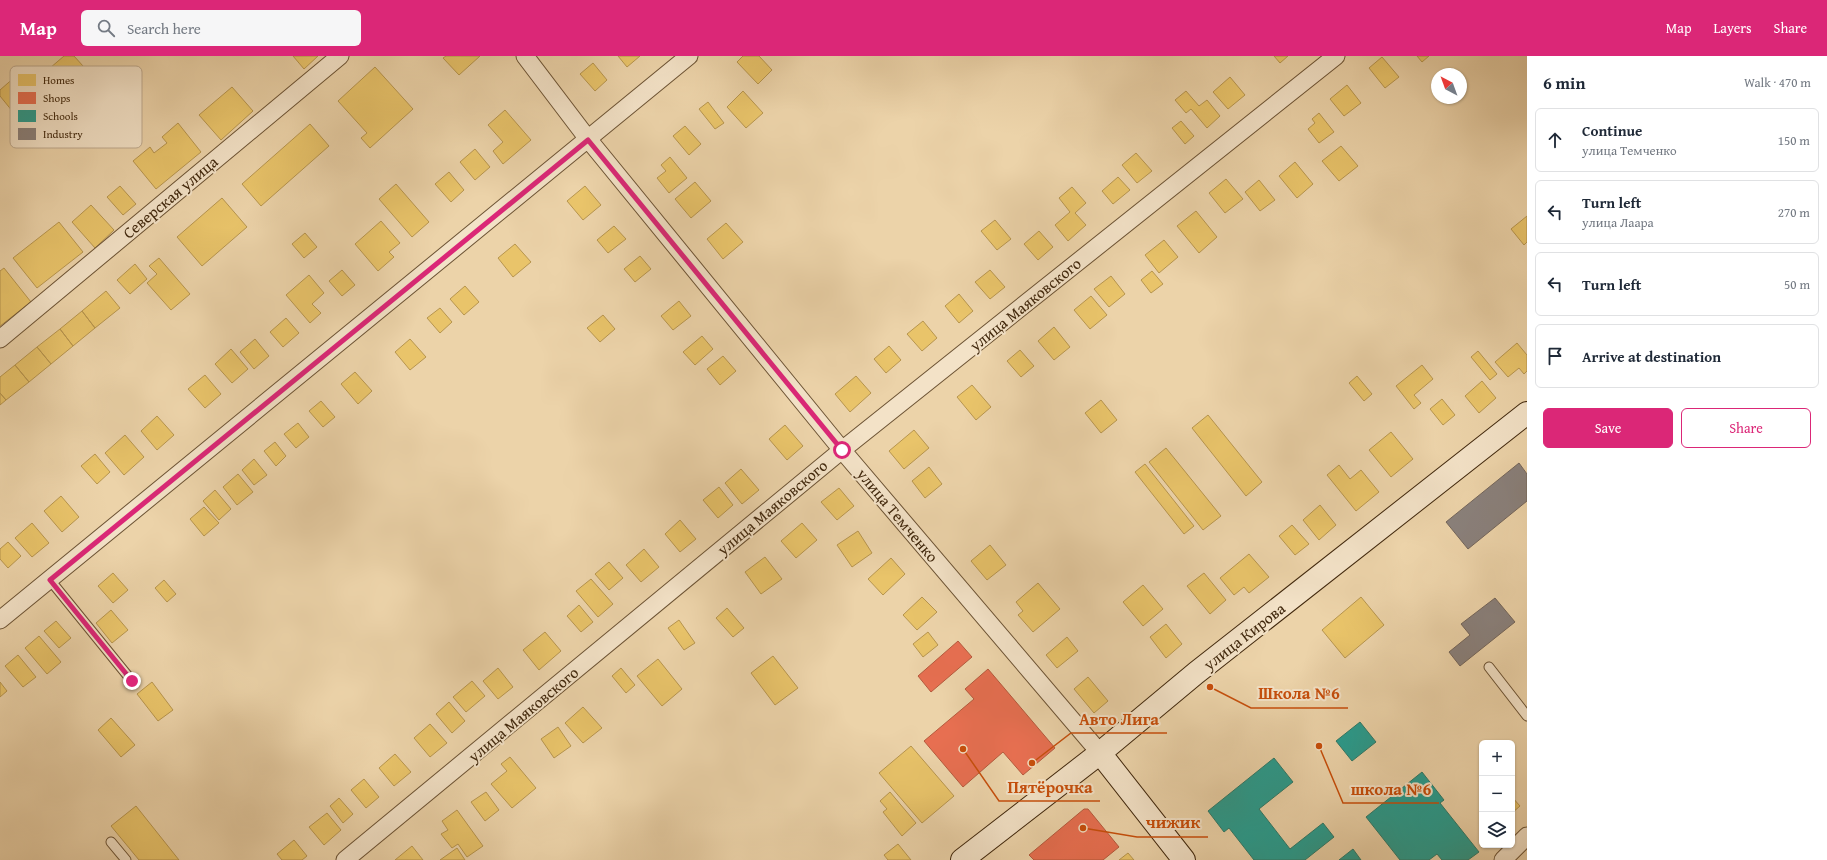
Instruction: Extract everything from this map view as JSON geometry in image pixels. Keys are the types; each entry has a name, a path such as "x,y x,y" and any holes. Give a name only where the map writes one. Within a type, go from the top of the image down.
{"main road":[{"name":"улица Кирова","path":"962,860 1100,753 1196,673 1527,413"},
{"name":"улица Темченко","path":"1100,753 1184,860"}],"street":[{"name":"Северская улица","path":"0,339 340,56"},
{"name":"улица Темченко","path":"525,56 588,140 842,450 1100,753"},
{"path":"0,620 689,56"},
{"name":"улица Маяковского","path":"345,860 842,450 1336,56"},
{"path":"1503,860 1527,836"}],"lane":[{"path":"50,580 132,681"},
{"path":"1489,667 1527,716"},
{"path":"111,842 126,860"}],"building: Homes":[{"path":"64,56 74,56 83,66 52,66"},
{"path":"293,56 318,56 304,69"},
{"path":"446,56 480,56 459,75 443,58"},
{"path":"618,56 640,56 627,67"},
{"path":"743,56 759,56 772,70 758,84 737,62"},
{"path":"1274,56 1288,56 1280,63"},
{"path":"1417,56 1429,56 1422,62"},
{"path":"1382,57 1399,77 1385,88 1369,68"},
{"path":"593,63 607,80 595,91 580,74"},
{"path":"375,67 413,109 370,148 361,138 367,133 338,101"},
{"path":"1230,77 1245,95 1228,109 1213,92"},
{"path":"10,81 10,108 0,96 0,90"},
{"path":"1347,85 1361,103 1344,116 1330,99"},
{"path":"232,87 253,111 221,140 199,115"},
{"path":"743,91 763,113 746,128 727,107"},
{"path":"1186,91 1199,106 1207,100 1220,116 1207,128 1191,109 1186,113 1175,100"},
{"path":"708,102 724,123 715,129 699,109"},
{"path":"505,110 531,140 503,164 493,151 503,142 488,125"},
{"path":"1319,113 1334,132 1319,143 1308,129 1315,123 1312,119"},
{"path":"1181,121 1194,136 1185,144 1172,128"},
{"path":"178,123 201,152 156,189 133,161 150,147 154,153 167,143 162,137"},
{"path":"310,124 329,146 261,206 242,184"},
{"path":"685,126 701,144 689,155 673,136"},
{"path":"1341,146 1358,166 1339,181 1322,161"},
{"path":"475,149 490,167 475,180 460,162"},
{"path":"1136,153 1152,171 1137,183 1122,165"},
{"path":"670,157 687,178 669,193 657,178 666,171 661,165"},
{"path":"1295,162 1313,184 1297,198 1279,176"},
{"path":"449,172 464,190 451,202 435,184"},
{"path":"1118,177 1130,190 1113,204 1102,191"},
{"path":"1226,179 1243,199 1225,213 1209,193"},
{"path":"1259,180 1275,200 1260,211 1245,192"},
{"path":"695,182 711,201 691,218 675,199"},
{"path":"396,184 429,222 412,237 379,199"},
{"path":"120,186 136,204 123,215 107,197"},
{"path":"585,186 601,205 583,220 567,201"},
{"path":"1072,187 1086,203 1075,213 1086,225 1068,241 1055,225 1070,212 1059,198"},
{"path":"222,198 247,227 202,266 177,237"},
{"path":"91,205 114,230 95,248 72,222"},
{"path":"1196,211 1217,237 1199,253 1177,226"},
{"path":"1527,216 1527,242 1524,245 1511,229"},
{"path":"995,220 1011,239 997,250 981,231"},
{"path":"381,221 400,243 389,252 394,257 378,271 355,244"},
{"path":"59,222 83,252 37,288 13,258"},
{"path":"726,223 743,242 723,259 707,239"},
{"path":"614,226 626,239 608,253 597,240"},
{"path":"1039,231 1053,247 1038,260 1024,244"},
{"path":"305,233 317,247 304,258 292,244"},
{"path":"1164,240 1178,257 1159,273 1145,255"},
{"path":"515,244 531,262 513,277 498,258"},
{"path":"640,256 651,269 635,282 624,269"},
{"path":"159,258 190,294 171,310 147,283 157,274 149,266"},
{"path":"135,264 147,279 130,294 117,280"},
{"path":"4,268 31,302 0,326 0,271"},
{"path":"342,270 355,285 342,296 329,281"},
{"path":"990,270 1005,287 990,299 975,282"},
{"path":"1152,271 1163,284 1151,293 1141,280"},
{"path":"309,275 324,293 312,304 321,313 310,323 286,295"},
{"path":"1111,276 1125,294 1109,307 1094,289"},
{"path":"465,286 479,302 464,315 450,299"},
{"path":"106,291 120,308 95,328 82,311"},
{"path":"959,294 973,311 959,323 945,306"},
{"path":"1091,296 1107,315 1090,329 1074,310"},
{"path":"679,301 691,316 673,330 661,316"},
{"path":"440,308 452,322 440,333 427,318"},
{"path":"82,311 95,328 73,346 60,329"},
{"path":"603,315 615,329 600,342 587,328"},
{"path":"286,318 299,333 283,347 270,332"},
{"path":"923,321 937,338 922,351 907,334"},
{"path":"1054,327 1070,347 1054,360 1038,341"},
{"path":"60,329 73,346 51,364 37,347"},
{"path":"702,336 713,349 695,365 683,352"},
{"path":"255,339 269,356 254,369 240,352"},
{"path":"410,339 426,357 410,370 395,352"},
{"path":"1517,343 1527,355 1527,371 1524,374 1519,368 1508,377 1495,362"},
{"path":"889,346 901,360 886,373 874,359"},
{"path":"37,347 51,364 29,382 15,365"},
{"path":"231,349 248,369 232,383 215,364"},
{"path":"1020,350 1034,366 1021,377 1007,361"},
{"path":"1478,351 1497,374 1490,380 1471,357"},
{"path":"723,356 736,371 720,385 707,369"},
{"path":"15,365 29,382 6,400 0,393 0,377"},
{"path":"1422,365 1433,379 1414,395 1421,403 1414,409 1396,386"},
{"path":"355,372 372,391 358,404 341,384"},
{"path":"205,375 221,394 205,408 188,389"},
{"path":"856,376 871,393 850,412 835,394"},
{"path":"1357,376 1372,394 1364,401 1349,383"},
{"path":"1482,381 1496,398 1479,413 1465,396"},
{"path":"972,385 991,407 976,420 957,397"},
{"path":"0,393 6,400 0,405"},
{"path":"1442,399 1455,415 1443,425 1430,409"},
{"path":"1101,400 1117,420 1101,433 1085,413"},
{"path":"321,401 335,417 323,427 309,411"},
{"path":"1208,415 1262,482 1246,496 1192,428"},
{"path":"157,416 174,435 157,450 141,431"},
{"path":"298,423 309,437 296,448 284,434"},
{"path":"785,425 803,446 787,460 769,439"},
{"path":"914,430 929,448 904,469 889,451"},
{"path":"1391,432 1413,459 1391,477 1369,450"},
{"path":"125,435 144,457 124,475 105,453"},
{"path":"275,442 286,456 276,466 264,451"},
{"path":"1166,448 1221,516 1203,530 1149,462"},
{"path":"95,454 110,472 97,484 81,466"},
{"path":"254,459 267,475 254,485 242,470"},
{"path":"1145,464 1194,526 1184,534 1135,472"},
{"path":"1339,465 1350,479 1361,470 1379,492 1356,511 1327,475"},
{"path":"929,467 942,484 925,498 912,481"},
{"path":"741,469 759,490 742,504 725,483"},
{"path":"238,474 253,492 237,505 223,487"},
{"path":"719,487 733,505 718,518 703,500"},
{"path":"839,488 854,506 837,520 821,502"},
{"path":"215,490 231,509 219,520 203,501"},
{"path":"61,496 79,517 62,532 44,511"},
{"path":"1320,505 1336,525 1319,540 1303,520"},
{"path":"204,507 219,523 204,536 190,519"},
{"path":"680,520 696,539 680,552 665,534"},
{"path":"32,523 49,543 32,557 15,538"},
{"path":"802,523 817,540 796,558 781,541"},
{"path":"1292,525 1309,544 1295,555 1279,536"},
{"path":"858,531 872,553 852,567 837,545"},
{"path":"8,542 21,556 8,568 0,559 0,549"},
{"path":"990,545 1006,565 987,580 971,561"},
{"path":"644,549 659,567 641,582 626,565"},
{"path":"1249,554 1269,577 1249,593 1244,587 1234,595 1220,578"},
{"path":"765,557 782,579 761,594 745,572"},
{"path":"891,558 905,574 883,595 868,579"},
{"path":"609,562 623,578 609,590 595,574"},
{"path":"113,573 128,590 113,603 98,586"},
{"path":"1204,573 1226,600 1210,614 1187,586"},
{"path":"591,579 613,604 598,617 576,591"},
{"path":"164,580 176,594 167,602 155,588"},
{"path":"1038,583 1060,609 1033,632 1018,615 1023,611 1016,602"},
{"path":"1143,585 1163,609 1143,626 1123,602"},
{"path":"922,597 937,612 917,630 903,615"},
{"path":"1361,597 1384,625 1345,658 1322,630"},
{"path":"579,605 593,622 581,632 567,616"},
{"path":"727,608 744,628 733,637 716,618"},
{"path":"111,610 128,630 112,643 96,623"},
{"path":"679,620 695,643 684,650 668,628"},
{"path":"56,621 71,638 59,648 44,631"},
{"path":"1166,624 1182,644 1166,658 1150,637"},
{"path":"545,632 561,651 539,670 523,650"},
{"path":"928,632 938,645 923,657 913,644"},
{"path":"39,636 61,662 47,674 25,648"},
{"path":"1067,637 1078,651 1057,668 1046,655"},
{"path":"18,655 36,677 23,687 5,666"},
{"path":"773,656 798,688 775,705 751,673"},
{"path":"658,659 682,689 662,706 637,676"},
{"path":"498,668 513,687 498,699 483,681"},
{"path":"621,668 635,685 626,693 612,676"},
{"path":"1088,677 1108,701 1094,713 1074,689"},
{"path":"472,681 485,696 466,712 453,697"},
{"path":"0,682 7,691 0,697"},
{"path":"152,682 173,710 158,721 137,694"},
{"path":"449,702 465,721 452,733 436,714"},
{"path":"583,707 602,728 583,743 565,723"},
{"path":"111,718 135,745 121,757 98,730"},
{"path":"430,724 447,743 430,757 414,738"},
{"path":"558,727 571,746 554,758 541,739"},
{"path":"911,746 954,796 922,823 879,773"},
{"path":"395,754 411,772 394,786 379,768"},
{"path":"510,757 536,788 512,808 491,784 507,771 501,764"},
{"path":"364,779 379,797 366,808 351,790"},
{"path":"486,792 499,810 485,821 471,802"},
{"path":"890,792 916,823 902,836 883,812 887,809 880,801"},
{"path":"339,798 353,814 343,823 330,806"},
{"path":"1515,800 1520,806 1515,810"},
{"path":"136,806 179,860 139,860 111,826"},
{"path":"457,810 483,846 467,857 458,844 452,848 441,834 448,830 442,821"},
{"path":"327,813 341,830 324,845 309,827"},
{"path":"294,840 307,856 302,860 282,860 277,854"},
{"path":"898,844 911,860 888,860 884,855"},
{"path":"412,846 423,860 395,860"},
{"path":"457,848 465,860 440,860"},
{"path":"1128,853 1134,860 1119,860"}],"building: Shops":[{"path":"958,641 972,657 931,692 918,676"},
{"path":"988,669 1055,748 1023,775 1003,752 963,787 924,741 974,699 965,689"},
{"path":"1084,809 1088,809 1119,847 1103,860 1034,860 1029,855"}],"building: Schools":[{"path":"1360,722 1376,742 1352,761 1336,741"},
{"path":"1274,758 1293,782 1259,809 1290,849 1323,823 1334,837 1305,860 1254,860 1229,828 1224,832 1208,811"},
{"path":"1422,772 1444,800 1440,803 1479,852 1468,860 1442,860 1437,854 1429,860 1400,860 1366,817"},
{"path":"1353,849 1361,860 1339,860"}],"building: Industry":[{"path":"1519,463 1527,474 1527,501 1468,549 1446,522"},
{"path":"1495,598 1515,622 1460,666 1449,652 1470,635 1461,624"}],"place":[{"name":"Школа №6","path":"1210,687"},
{"name":"школа №6","path":"1319,746"},
{"name":"Пятёрочка","path":"963,749"},
{"name":"Авто Лига","path":"1032,763"},
{"name":"чижик","path":"1083,828"}],"route":[{"path":"132,681 50,580 588,140 842,450"}]}
